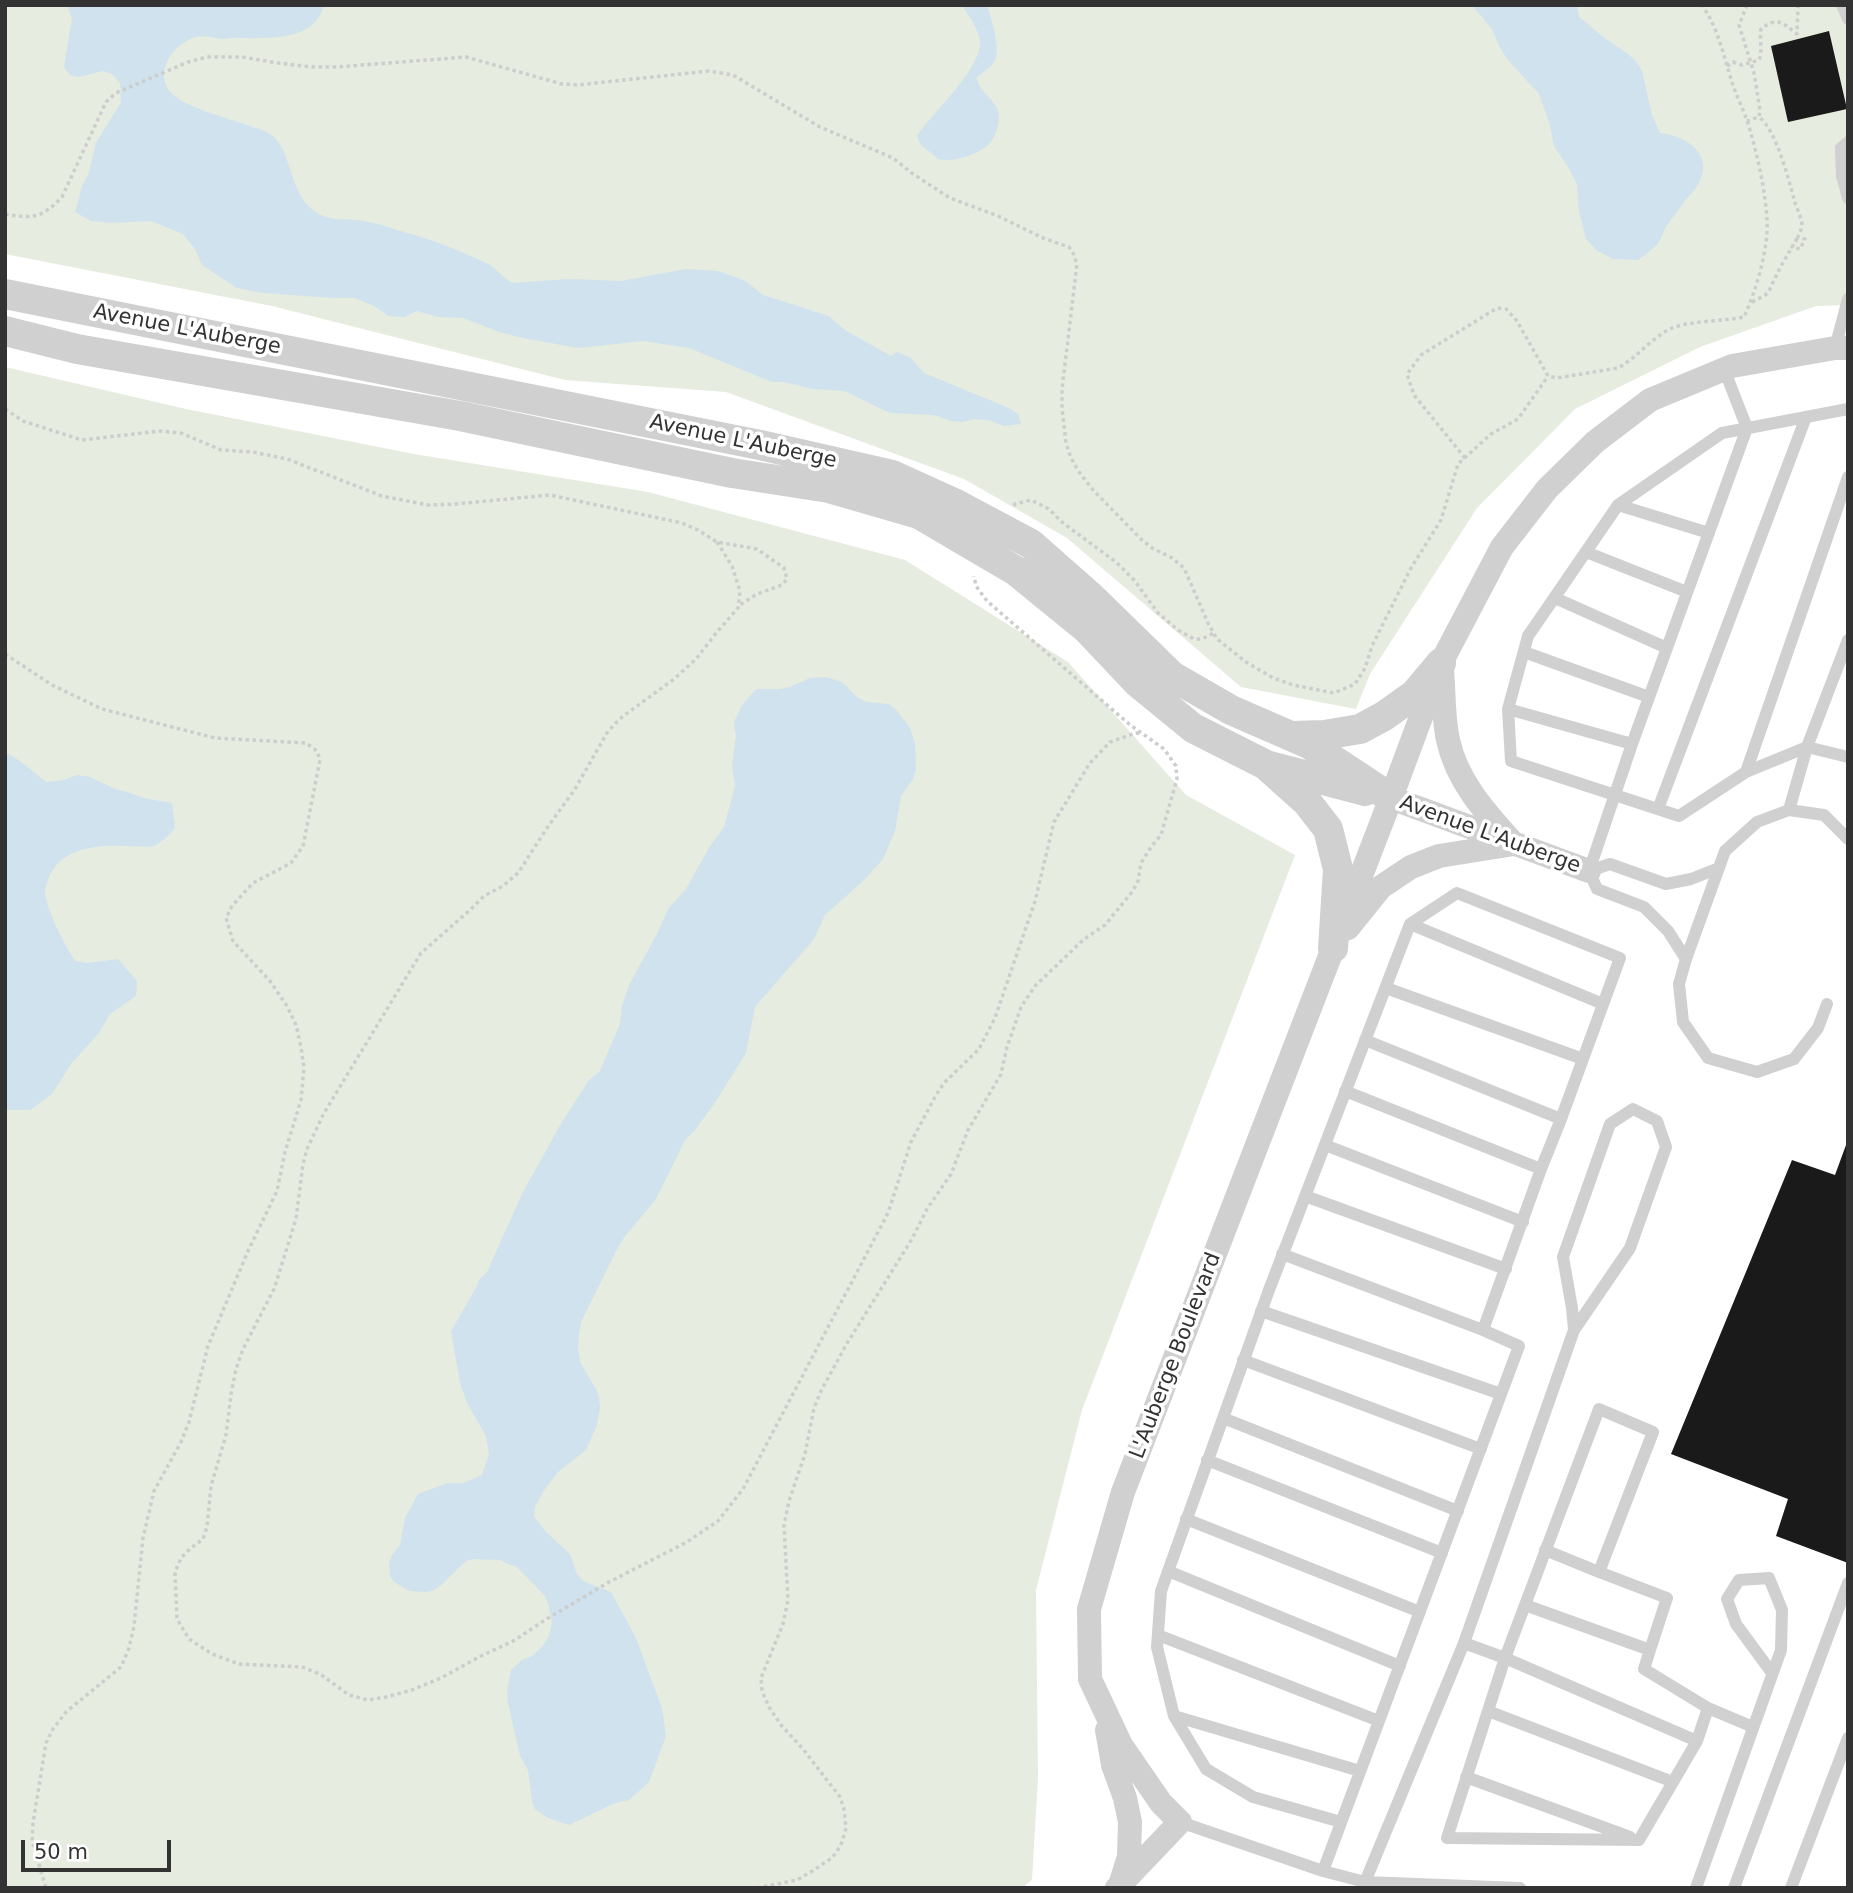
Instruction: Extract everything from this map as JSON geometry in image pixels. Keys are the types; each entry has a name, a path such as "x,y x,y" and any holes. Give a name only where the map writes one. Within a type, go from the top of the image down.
{"street":[{"name":"Avenue L'Auberge","path":"5,294 760,444 892,475 956,504 1031,544 1091,597 1172,676 1231,710 1309,744 1391,798"},
{"name":"Avenue L'Auberge","path":"5,331 76,349 460,416 732,473 829,488 919,514 1016,571 1086,628 1138,683 1193,727 1266,765 1391,798 1589,871"},
{"name":"L'Auberge Boulevard","path":"1180,1822 1161,1803 1121,1745 1090,1679 1089,1609 1123,1492 1441,663 1502,547 1547,489 1595,442 1650,400 1724,369 1841,348"},
{"path":"1292,736 1324,735 1360,729 1415,694 1441,663"},
{"path":"1441,663 1448,740 1459,771 1476,801 1514,844"},
{"path":"1266,765 1307,802 1328,829 1338,869 1333,948"},
{"path":"1333,948 1381,887 1411,867 1439,856 1514,844"},
{"path":"1102,1705 1113,1765 1130,1822 1129,1857 1119,1886"},
{"path":"1119,1886 1180,1822"}],"lane":[{"path":"1842,5 1848,19"},
{"path":"1848,142 1841,148 1842,176 1848,198"},
{"path":"1841,348 1848,299"},
{"path":"1686,959 1668,931 1644,907 1597,889 1589,871 1632,744 1747,428 1724,369"},
{"path":"1848,409 1722,433 1618,505 1528,636 1508,709 1511,761 1679,816 1746,772 1807,747 1848,757"},
{"path":"1658,809 1806,417"},
{"path":"1746,772 1848,477"},
{"path":"1618,505 1709,533"},
{"path":"1586,552 1687,592"},
{"path":"1555,598 1667,648"},
{"path":"1789,810 1807,747 1848,640"},
{"path":"1524,652 1649,697"},
{"path":"1508,709 1632,744"},
{"path":"1827,1004 1818,1028 1794,1059 1757,1072 1709,1058 1683,1022 1679,984 1725,851 1757,822 1789,810 1824,815 1848,839"},
{"path":"1589,871 1610,864 1666,884 1691,879 1719,868"},
{"path":"1341,1822 1253,1797 1206,1769 1174,1716 1157,1647 1161,1591 1282,1254 1410,924 1457,893 1620,958 1483,1330"},
{"path":"1410,924 1603,1004"},
{"path":"1385,988 1583,1059"},
{"path":"1365,1040 1561,1119"},
{"path":"1345,1091 1541,1169"},
{"path":"1365,1882 1464,1643 1574,1330 1630,1248 1666,1147 1657,1121 1633,1109 1610,1124 1563,1257 1574,1330"},
{"path":"1325,1145 1523,1222"},
{"path":"1305,1196 1506,1269"},
{"path":"1282,1254 1519,1346 1323,1871"},
{"path":"1261,1311 1501,1394"},
{"path":"1243,1360 1481,1449"},
{"path":"1600,1572 1653,1432 1599,1409 1505,1658 1447,1838 1639,1840"},
{"path":"1223,1418 1458,1511"},
{"path":"1207,1460 1442,1553"},
{"path":"1186,1519 1420,1612"},
{"path":"1545,1550 1667,1598 1644,1670 1709,1708 1753,1727"},
{"path":"1168,1571 1400,1666"},
{"path":"1696,1888 1781,1650 1782,1610 1769,1578 1739,1580 1727,1599 1735,1624 1772,1674"},
{"path":"1734,1888 1848,1583"},
{"path":"1525,1605 1650,1650"},
{"path":"1158,1635 1379,1721"},
{"path":"1464,1643 1697,1741"},
{"path":"1639,1840 1697,1741 1709,1708"},
{"path":"1488,1711 1673,1782"},
{"path":"1174,1716 1360,1771"},
{"path":"1791,1888 1848,1738"},
{"path":"1466,1777 1639,1840"},
{"path":"1180,1822 1323,1871 1365,1882 1520,1888"}],"path":[{"path":"1465,458 1414,395 1407,374 1421,355 1497,308 1506,309 1517,321 1548,376 1557,378 1618,368 1659,335 1675,327 1744,317 1752,302 1762,268 1767,221 1762,183 1747,121 1711,18 1702,5"},
{"path":"1747,5 1739,25 1759,97 1759,117"},
{"path":"1727,66 1733,62 1742,65 1759,60 1761,29 1769,23 1776,21 1797,34 1798,5"},
{"path":"5,214 26,218 37,216 50,209 62,197 106,102 116,93 188,62 207,57 242,57 278,63 336,67 466,57 562,84 577,85 709,71 733,75 820,127 893,158 950,198 1069,247 1077,264 1062,389 1066,443 1070,458 1093,491 1142,540 1184,568 1217,639 1246,662 1273,678 1334,693 1355,684 1364,668 1372,646 1412,568 1441,520 1458,464 1491,433 1517,419 1548,376"},
{"path":"1747,121 1759,117"},
{"path":"1752,302 1768,293 1802,229 1786,168 1771,132 1759,117"},
{"path":"5,409 23,421 82,440 160,431 181,433 220,450 253,452 287,459 382,496 429,505 550,495 682,523 717,542 757,549 784,568 788,579 782,585 757,594 740,605 740,591 732,566 717,542"},
{"path":"1000,528 1015,504 1031,500 1049,509 1063,523 1116,562 1135,581 1158,612 1178,630 1194,639 1202,639 1214,633"},
{"path":"757,1888 797,1880 814,1870 833,1857 841,1845 846,1828 845,1809 840,1797 769,1707 762,1691 761,1678 783,1624 788,1600 784,1525 805,1454 814,1408 846,1345 912,1239 927,1209 951,1174 968,1130 1001,1074 1021,1007 1035,986 1083,940 1105,925 1132,892 1142,863 1161,835 1177,779 1176,766 1164,749 1082,685 987,601 976,586 973,570 984,553"},
{"path":"740,599 738,608 696,659 608,731 575,789 518,873 503,886 484,896 421,953 324,1113 305,1157 296,1219 274,1289 243,1349 236,1369 226,1435 211,1486 207,1527 203,1539 181,1558 174,1572 177,1619 189,1639 212,1654 239,1664 302,1667 320,1674 349,1695 368,1700 412,1690 515,1640 609,1582 687,1542 718,1521 743,1489 888,1213 911,1142 936,1095 944,1083 979,1049 995,1018 1035,901 1054,822 1090,763 1110,742 1136,733 1142,734"},
{"path":"5,654 52,685 102,709 215,738 306,743 317,751 320,760 303,846 291,863 253,883 232,906 226,918 233,941 271,981 296,1025 304,1068 301,1100 285,1152 277,1191 247,1251 208,1346 189,1422 181,1442 154,1491 143,1538 134,1626 129,1648 121,1667 66,1712 46,1744 32,1841 46,1888"}],"shaded area":[{"path":"5,5 1848,5 1848,305 1816,306 1700,347 1575,409 1477,508 1370,674 1356,709 1241,687 1067,538 964,479 726,392 565,380 272,306 5,254"},
{"path":"5,367 186,409 414,454 648,492 905,560 1068,662 1186,795 1295,855 1082,1410 1036,1590 1038,1778 1032,1880 1022,1888 5,1888"}],"water":[{"path":"67,5 324,5 311,26 288,35 222,39 196,37 172,54 164,71 168,89 183,102 270,134 282,149 305,202 319,214 373,223 436,242 488,264 513,283 569,279 621,281 685,269 718,271 744,280 763,295 829,316 845,330 891,356 897,352 911,358 924,373 1009,408 1018,414 1021,424 1004,426 988,420 974,419 963,422 934,415 890,413 844,391 772,382 689,348 643,341 578,348 499,332 464,318 438,317 417,311 405,317 388,316 376,307 355,298 263,293 237,288 202,265 195,249 183,234 151,221 91,221 75,212 96,143 121,102 120,83 112,74 103,71 78,77 70,75 64,67 72,18"},
{"path":"962,5 987,5 997,50 994,62 977,77 981,88 996,107 999,119 993,139 985,148 965,157 944,160 938,159 923,147 917,136 965,77 979,51 979,35"},
{"path":"1472,5 1577,5 1579,17 1630,55 1639,65 1652,115 1660,133 1686,141 1699,152 1703,168 1701,178 1668,224 1659,242 1638,260 1613,259 1596,250 1586,239 1579,212 1577,184 1554,146 1539,94 1508,60 1492,29"},
{"path":"826,677 842,682 858,698 867,702 889,704 897,711 910,728 915,743 916,770 901,796 895,831 883,859 825,915 814,939 755,1007 746,1053 716,1101 685,1140 656,1199 625,1236 581,1322 578,1347 580,1362 599,1397 597,1425 586,1450 558,1472 544,1490 535,1507 534,1516 546,1532 570,1554 577,1574 583,1581 611,1592 636,1638 662,1708 666,1736 649,1782 629,1800 615,1803 569,1825 548,1818 535,1809 528,1770 520,1756 508,1703 511,1670 522,1660 532,1656 549,1636 552,1622 544,1595 517,1567 500,1560 466,1561 440,1586 426,1592 410,1591 394,1582 390,1576 389,1564 400,1545 405,1518 418,1494 448,1483 463,1483 482,1475 489,1454 486,1436 467,1403 460,1383 451,1331 479,1280 487,1272 523,1192 562,1122 589,1080 600,1071 620,1024 629,985 668,909 686,889 724,827 735,786 732,766 736,736 734,722 742,705 756,689 781,689 810,678"},
{"path":"5,753 47,782 77,775 90,777 115,789 172,803 175,828 154,846 105,846 78,851 63,859 52,871 45,888 48,906 75,961 87,963 118,959 137,981 136,996 110,1014 99,1033 71,1064 52,1094 30,1110 5,1112"}],"building":[{"path":"1829,31 1847,109 1788,122 1771,46"},
{"path":"1846,1145 1848,1563 1776,1536 1788,1499 1671,1454 1792,1160 1835,1175"}]}
